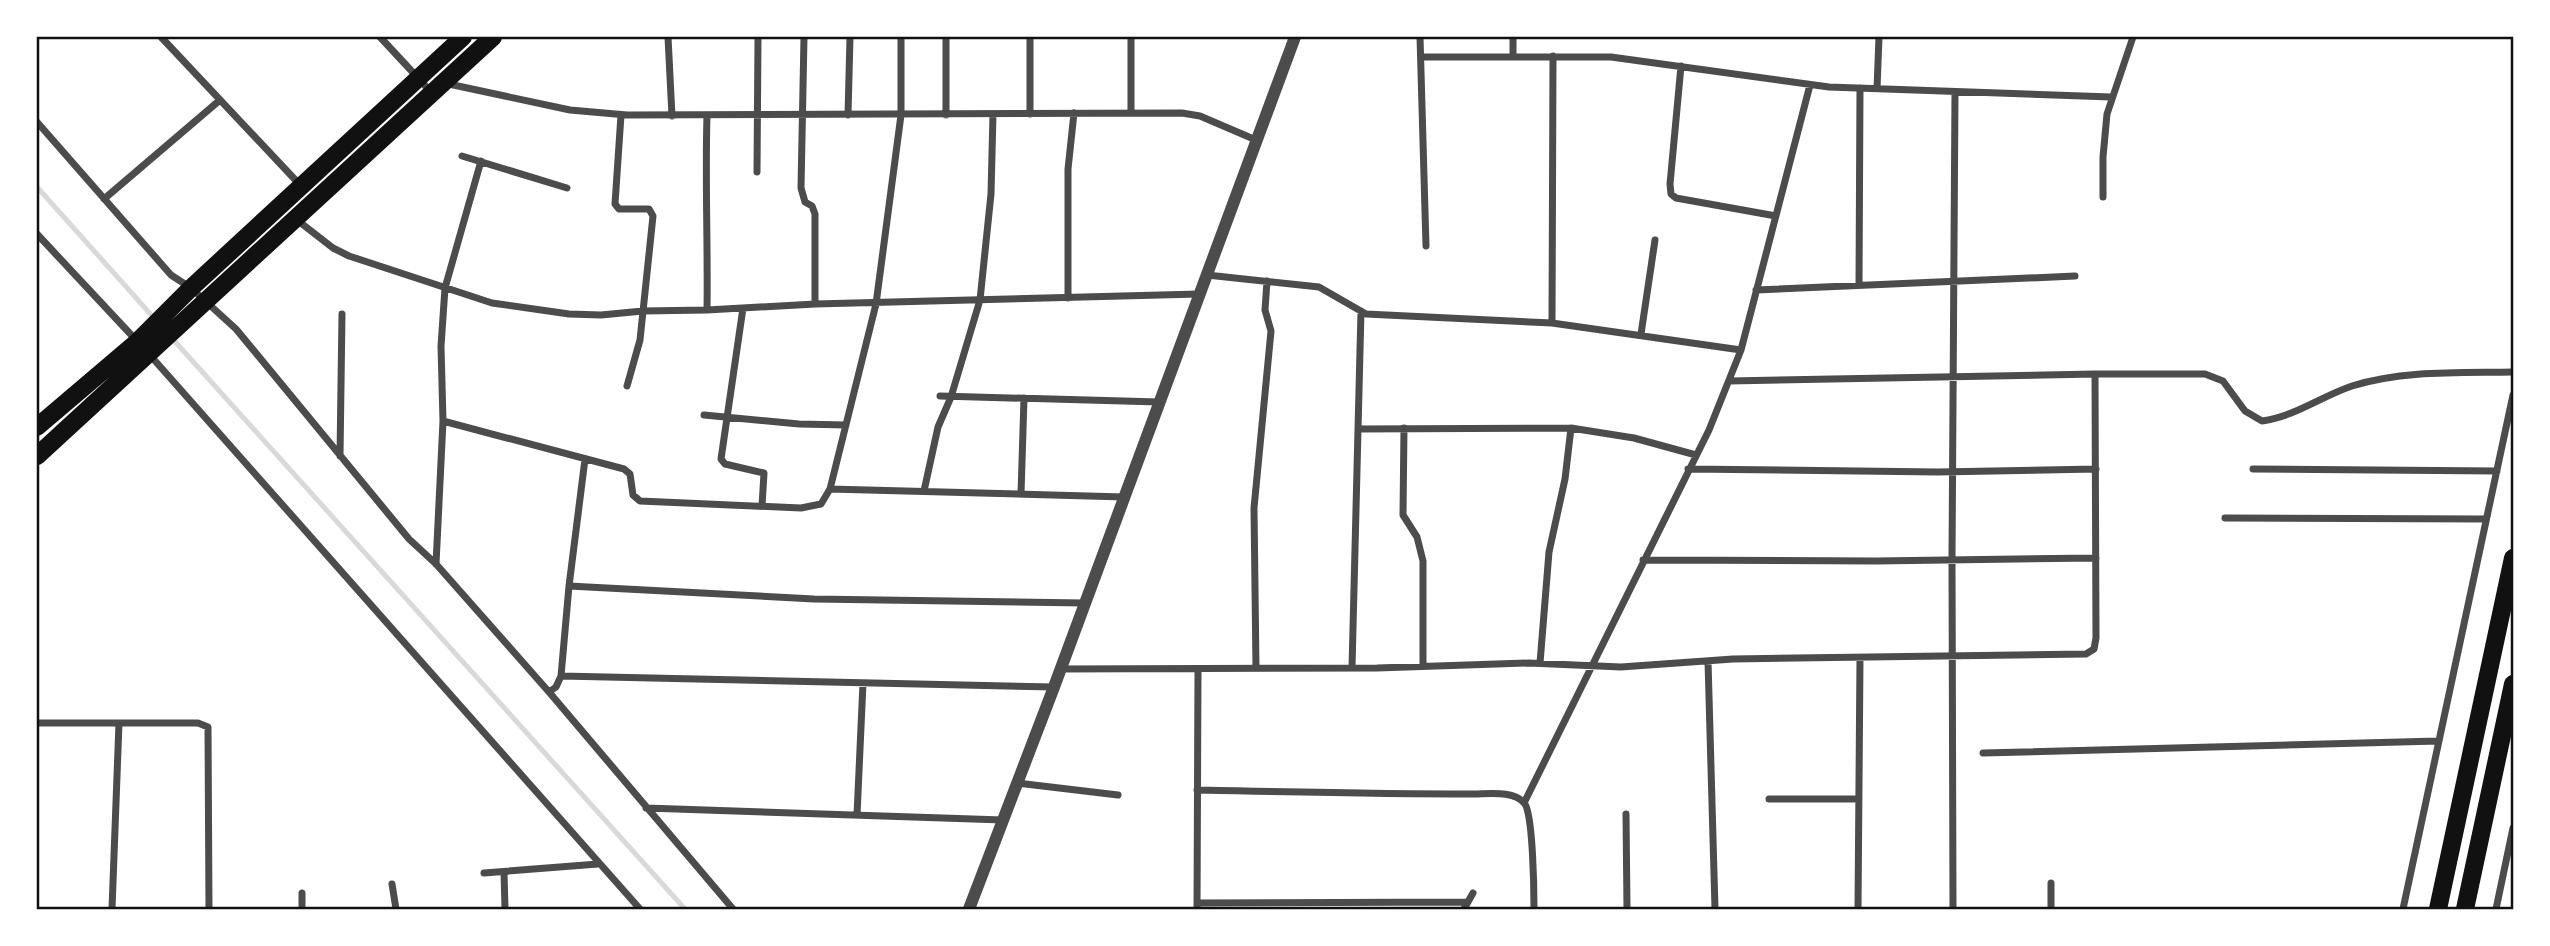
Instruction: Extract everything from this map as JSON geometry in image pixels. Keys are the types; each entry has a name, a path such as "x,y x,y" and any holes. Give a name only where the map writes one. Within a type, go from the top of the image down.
{"main road":[{"path":"37,456 196,297 301,187 463,37"},
{"path":"196,297 296,219 494,37"},
{"path":"37,427 143,348"},
{"path":"2438,909 2513,558"},
{"path":"2465,909 2513,684"}],"street":[{"path":"161,37 315,202"},
{"path":"380,37 417,78 438,88 570,110 672,116 1182,113 1200,116 1256,140"},
{"path":"668,37 672,116"},
{"path":"757,172 758,37"},
{"path":"804,37 801,188 805,202 812,206 815,214 815,304"},
{"path":"848,116 850,37"},
{"path":"443,421 627,471 632,477 633,495 640,500 816,506 825,499 830,489 876,304 901,115 901,37"},
{"path":"946,37 946,115"},
{"path":"1030,37 1030,114"},
{"path":"1130,113 1131,37"},
{"path":"969,909 1054,687 1294,37"},
{"path":"1420,37 1426,246"},
{"path":"1513,37 1513,56"},
{"path":"1877,89 1879,37"},
{"path":"2104,197 2103,157 2107,114 2133,37"},
{"path":"1552,323 1553,56"},
{"path":"1421,57 1611,57 1810,85 2111,97"},
{"path":"1681,66 1671,194 1676,198 1776,216"},
{"path":"1535,909 1532,851 1524,803 1696,455 1729,382 1741,349 1810,85"},
{"path":"1859,285 1860,88"},
{"path":"1953,909 1955,92"},
{"path":"104,199 220,100"},
{"path":"1068,299 1068,169 1074,113"},
{"path":"924,491 938,427 951,397 980,300 991,194 993,114"},
{"path":"621,115 615,204 619,209 649,209 653,216 638,349 627,386"},
{"path":"707,115 707,310"},
{"path":"37,122 171,275 236,329 409,539 436,564 549,692 733,909"},
{"path":"462,156 567,188"},
{"path":"436,564 443,421 442,346 445,288 481,161"},
{"path":"296,219 349,256 492,303 528,310 601,315 815,304 1068,299 1199,293"},
{"path":"37,234 41,244 143,348 640,909"},
{"path":"1642,334 1655,240"},
{"path":"1207,275 1319,287 1361,311 1378,314 1552,323 1741,349"},
{"path":"1756,290 2075,276"},
{"path":"1256,668 1254,508 1271,331 1265,310 1267,281"},
{"path":"743,308 725,418 722,461 764,473 762,506"},
{"path":"1352,668 1361,311"},
{"path":"340,456 342,314"},
{"path":"1729,382 2205,374 2223,381 2245,411 2262,421 2283,416 2352,387 2374,381 2420,374 2513,372"},
{"path":"1060,669 1352,668 1540,663 1591,667 1708,661 2082,654 2095,647 2096,638 2095,374"},
{"path":"2403,909 2513,395"},
{"path":"940,396 1160,402"},
{"path":"1021,494 1024,398"},
{"path":"704,415 808,425 846,425"},
{"path":"1358,429 1571,428 1634,439 1696,455"},
{"path":"1540,663 1549,552 1565,479 1571,428"},
{"path":"1404,429 1403,515 1417,537 1423,561 1423,667"},
{"path":"549,692 556,687 561,676 585,459"},
{"path":"1688,469 2096,469"},
{"path":"2253,469 2497,471"},
{"path":"830,489 1124,497"},
{"path":"2225,518 2486,519"},
{"path":"1643,560 2096,558"},
{"path":"569,586 814,599 1085,603"},
{"path":"1857,909 1860,658"},
{"path":"1708,661 1715,909"},
{"path":"1198,668 1197,906 1466,906 1473,892"},
{"path":"561,676 1054,687"},
{"path":"857,816 863,682"},
{"path":"37,723 198,723 208,727 209,909"},
{"path":"112,909 119,723"},
{"path":"1983,753 2438,741"},
{"path":"1017,783 1118,795"},
{"path":"1197,790 1492,794 1515,796 1524,803"},
{"path":"1769,799 1859,799"},
{"path":"646,808 1003,820"},
{"path":"1626,814 1627,909"},
{"path":"2496,909 2513,828"},
{"path":"484,873 598,864"},
{"path":"504,872 505,909"},
{"path":"2051,883 2051,909"},
{"path":"392,884 396,909"},
{"path":"302,893 302,909"}],"waterway":[{"path":"37,187 154,318"},
{"path":"170,336 685,909"}]}
